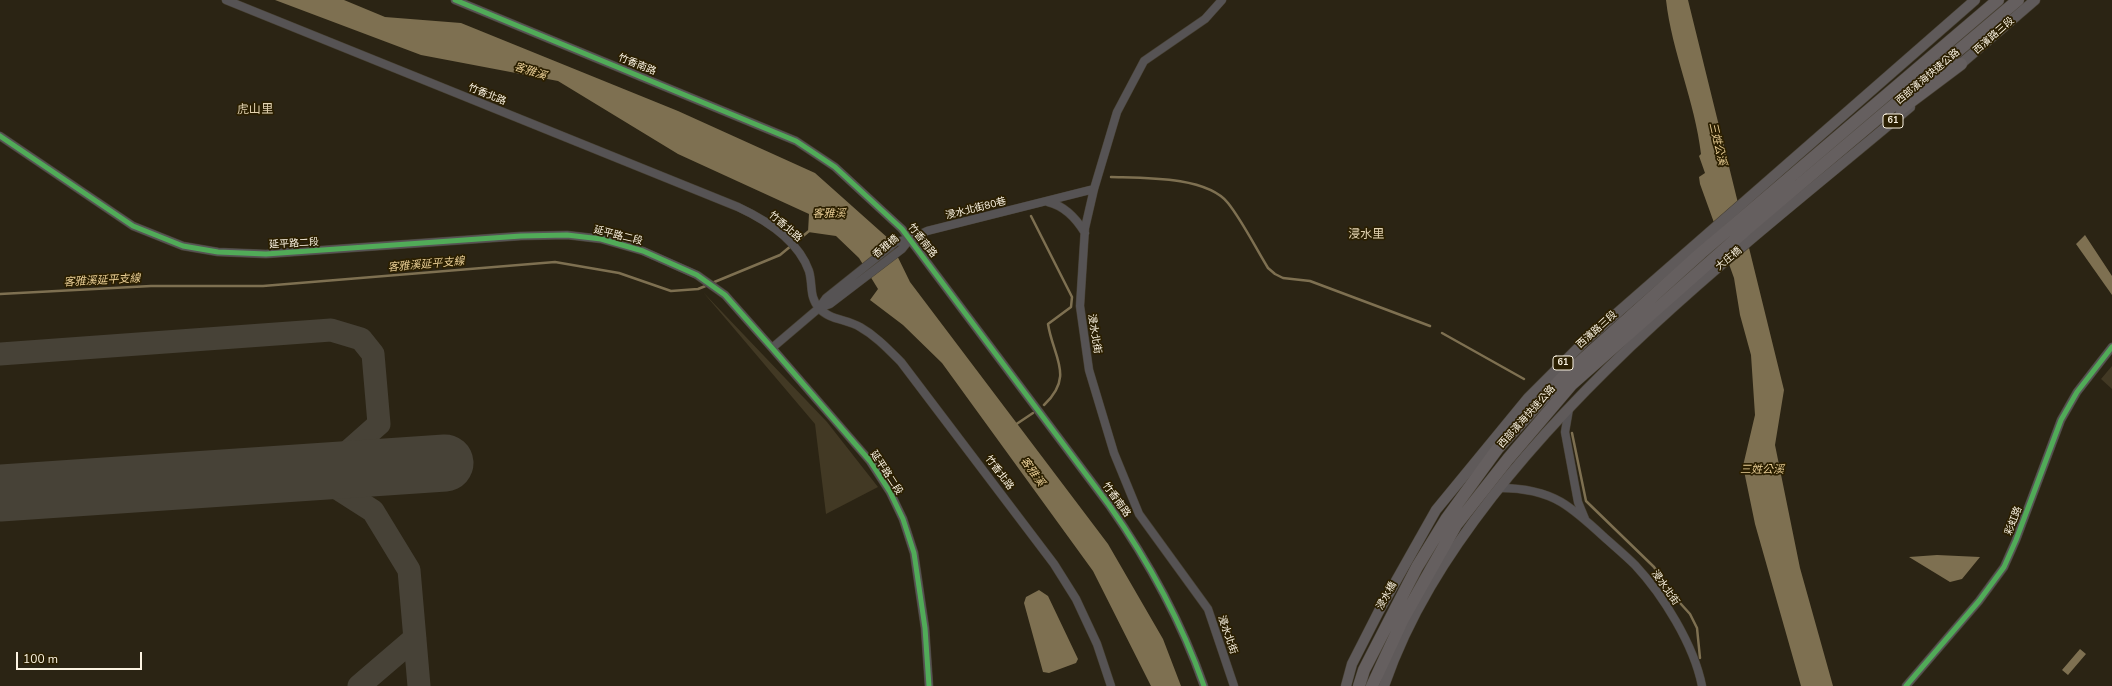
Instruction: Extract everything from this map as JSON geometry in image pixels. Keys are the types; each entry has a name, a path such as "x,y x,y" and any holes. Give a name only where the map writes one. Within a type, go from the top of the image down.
{"highway":[{"path":"1909,76 1987,0"},
{"name":"西部濱海快速公路","path":"1456,524 1498,448 1561,379 1708,248 1998,0"},
{"name":"西部濱海快速公路","path":"1748,236 1811,176 2018,0"},
{"path":"1811,176 1961,64"},
{"name":"大庄橋","path":"1712,260 1748,236"},
{"name":"西部濱海快速公路","path":"1456,524 1508,459 1571,386 1712,260"},
{"name":"浸水橋","path":"1359,686 1364,670 1417,567 1456,524"},
{"name":"61","path":"1372,686 1403,619 1456,524"}],"main road":[{"name":"西濱路三段","path":"1436,510 1528,398 1584,342 1975,0"},
{"name":"西濱路三段","path":"1748,236 1961,64 2035,0"},
{"name":"大庄橋","path":"1569,409 1657,322 1708,277 1748,236"},
{"name":"61","path":"1384,686 1411,620 1439,572 1456,524 1500,488 1528,452 1569,409"},
{"name":"浸水橋","path":"1346,686 1352,664 1379,611 1436,510"}],"street":[{"name":"竹香北路","path":"226,0 738,207 755,216 785,238 799,253 808,270 812,282 811,296 819,308 826,315 860,326 877,338 901,362 1054,564 1076,600 1097,644 1112,686"},
{"name":"竹香南路","path":"455,0 796,141 836,167 902,229 910,239 1054,429 1136,544 1159,584 1191,650 1204,686"},
{"name":"浸水北街","path":"1222,0 1205,18 1144,61 1117,112 1094,189 1085,233 1080,306 1089,370 1114,453 1139,514 1208,609 1234,686"},
{"name":"延平路二段","path":"0,136 133,226 183,246 218,252 266,254 521,236 567,235 601,239 643,251 696,275 725,295 870,461 890,492 903,519 914,553 925,628 929,686"},
{"name":"浸水北街80巷","path":"910,239 927,231 1094,189"},
{"path":"1047,201 1058,204 1068,211 1077,220 1085,233"},
{"name":"香雅橋","path":"828,301 896,242 910,239"},
{"name":"香雅橋","path":"819,308 902,249 910,239"},
{"path":"772,348 819,308"},
{"name":"彩虹路","path":"1906,686 1979,601 2004,567 2016,540 2061,420 2077,392 2112,347"},
{"name":"浸水北街","path":"1569,409 1565,432 1578,502 1586,520"},
{"name":"浸水北街","path":"1500,488 1524,488 1560,502 1586,520 1634,564 1653,586 1687,645 1702,686"}],"shaded area":[{"path":"703,292 827,422 878,487 826,514 815,424"},
{"path":"2112,366 2112,389 2101,379"}],"water":[{"name":"客雅溪","path":"275,0 344,0 385,17 461,23 678,111 815,173 889,239 910,282 1108,544 1163,639 1181,686 1151,686 1093,571 942,363 903,325 870,300 878,289 859,258 836,236 808,232 809,214 678,154 558,81 421,55"},
{"name":"三姓公溪","path":"1666,0 1688,0 1784,390 1775,445 1800,568 1833,686 1801,686 1755,524 1743,466 1755,415 1751,355 1740,315 1734,278 1700,184 1699,177 1705,173 1699,156 1701,154 1698,134 1673,39"},
{"path":"2085,235 2112,276 2112,295 2076,244"},
{"path":"1937,555 1980,557 1962,579 1950,582 1909,557"},
{"path":"1039,590 1048,596 1078,659 1076,663 1049,673 1043,672 1024,603 1026,597"},
{"path":"2080,649 2086,654 2068,675 2062,670"}],"waterway":[{"path":"1111,177 1173,180 1189,183 1218,194 1233,210 1268,268 1275,274 1283,278 1310,281 1430,326"},
{"path":"1031,216 1072,297 1071,307 1048,324 1060,366 1060,375 1058,385 1053,395 1044,405"},
{"name":"客雅溪延平支線","path":"712,283 780,255 809,231"},
{"name":"客雅溪延平支線","path":"0,294 151,286 263,286 555,262 619,273 671,291 698,289 708,285"},
{"path":"1442,333 1524,379"},
{"path":"1015,425 1033,413"},
{"path":"1572,433 1586,501 1654,567 1671,593 1690,614 1697,628 1700,658"}],"taxiway":[{"path":"0,354 331,330 361,339 373,354 379,424 335,463 312,472"},
{"path":"312,472 373,511 409,570 419,686"},
{"path":"359,686 415,638"}],"runway":[{"path":"0,493 445,463"}],"cycle path":[{"path":"455,0 796,141 835,167 902,229 1124,526 1163,592 1185,638 1204,686"},
{"path":"0,136 133,226 183,246 218,252 266,254 521,236 567,235 601,239 643,251 697,275 725,295 870,461 890,492 903,519 914,553 925,628 929,686"},
{"path":"1906,686 1979,601 2004,567 2016,540 2061,420 2077,392 2112,347"}],"district":[{"name":"虎山里","path":"255,110"},
{"name":"浸水里","path":"1366,235"}]}
